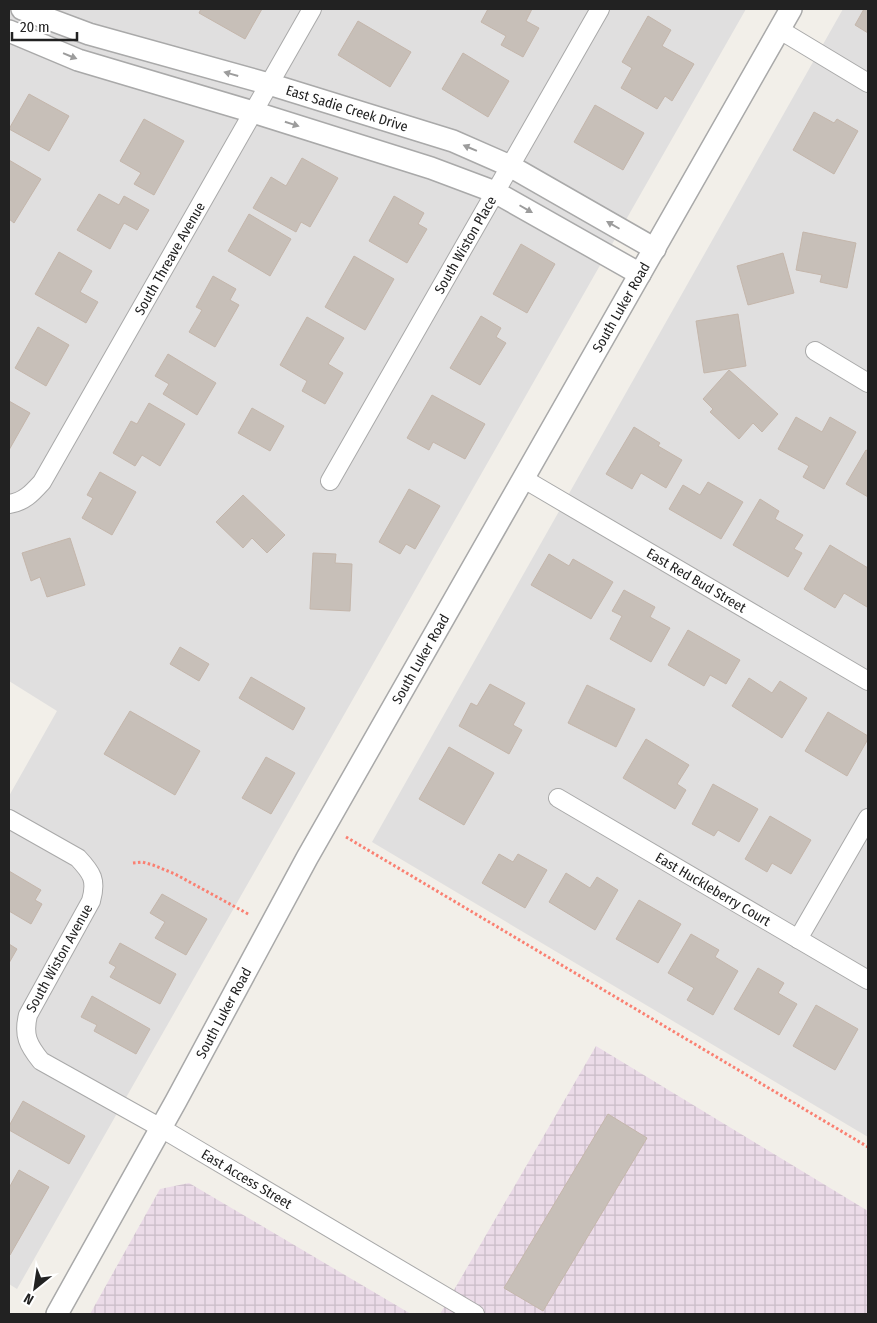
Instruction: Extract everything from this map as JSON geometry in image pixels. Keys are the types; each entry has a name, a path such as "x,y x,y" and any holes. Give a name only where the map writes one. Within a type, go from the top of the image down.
{"street":[{"name":"East Sadie Creek Drive","path":"23,9 89,34 269,84 453,141 510,166 655,249"},
{"path":"23,9 10,33 78,60 253,112 430,168 496,192 640,274"},
{"name":"South Threave Avenue","path":"13,503 32,494 42,482 312,9"},
{"name":"South Wiston Place","path":"330,481 600,9"},
{"name":"South Luker Road","path":"57,1314 307,858 791,9"},
{"path":"780,30 868,82"},
{"path":"815,351 868,383"},
{"name":"East Red Bud Street","path":"524,479 868,681"},
{"name":"East Huckleberry Court","path":"558,798 868,980"},
{"path":"798,939 868,818"},
{"name":"South Wiston Avenue","path":"9,819 78,858 93,879 94,890 91,901 28,1015 25,1025 26,1038"},
{"name":"East Access Street","path":"26,1038 32,1051 41,1061 160,1128 475,1314"}],"path":[{"path":"346,837 868,1147"},
{"path":"133,863 142,862 175,874 250,915"}],"shaded area":[{"path":"9,9 746,9 17,1289 9,1284 9,796 57,711 9,681"},
{"path":"843,9 868,9 868,1137 372,842"},
{"path":"596,1046 868,1211 868,1314 440,1314"},
{"path":"189,1183 411,1314 90,1314 160,1189"}],"building":[{"path":"201,9 262,9 245,39 199,13"},
{"path":"488,9 532,9 526,21 539,28 523,57 501,45 506,36 481,22"},
{"path":"864,9 868,9 868,33 855,25"},
{"path":"648,16 671,30 662,46 694,64 672,101 665,96 657,109 621,88 632,68 622,62"},
{"path":"358,21 411,52 390,87 338,55"},
{"path":"463,53 509,81 488,117 442,89"},
{"path":"29,94 69,116 49,151 9,129"},
{"path":"595,105 644,133 623,170 574,142"},
{"path":"814,112 834,123 837,119 858,131 834,174 793,150"},
{"path":"144,119 184,141 154,195 134,184 141,173 120,161"},
{"path":"302,158 338,178 310,227 301,222 296,232 253,208 271,177 286,186"},
{"path":"9,160 41,179 14,223 9,219"},
{"path":"99,194 119,205 124,196 149,210 137,230 124,223 110,249 77,230"},
{"path":"394,196 424,213 418,224 427,229 407,263 369,241"},
{"path":"249,214 291,239 270,276 228,251"},
{"path":"803,232 856,243 847,288 820,282 822,275 796,270"},
{"path":"521,244 555,264 527,313 493,294"},
{"path":"59,252 92,271 80,292 98,302 86,323 35,294"},
{"path":"783,253 794,293 748,305 737,266"},
{"path":"354,256 394,279 365,330 325,307"},
{"path":"213,276 236,289 230,300 239,305 215,347 189,332 202,310 196,307"},
{"path":"738,314 746,366 704,373 696,321"},
{"path":"481,316 501,328 496,337 506,343 480,385 450,368"},
{"path":"307,317 344,338 328,364 343,373 325,404 302,391 307,381 280,365"},
{"path":"38,327 69,345 46,386 15,368"},
{"path":"168,354 216,383 197,415 163,394 169,384 155,376"},
{"path":"729,370 778,414 762,432 753,423 739,439 710,412 713,409 703,399"},
{"path":"432,395 485,424 465,459 433,442 429,450 407,438"},
{"path":"9,401 30,413 9,450"},
{"path":"149,403 185,424 160,466 142,455 135,466 113,453 131,421 137,424"},
{"path":"252,408 284,426 270,451 238,433"},
{"path":"796,417 822,432 830,417 856,432 824,489 803,477 809,466 778,449"},
{"path":"634,427 660,443 658,446 682,460 666,488 641,473 632,489 606,474"},
{"path":"866,450 868,451 868,497 846,484"},
{"path":"100,472 136,492 112,535 82,518 93,498 87,495"},
{"path":"708,482 743,502 721,539 669,509 683,485 700,495"},
{"path":"409,489 440,506 415,549 406,544 400,554 379,542"},
{"path":"243,495 285,535 267,553 252,538 243,548 216,522"},
{"path":"760,499 779,511 775,519 803,535 794,549 802,553 788,577 733,545"},
{"path":"70,538 85,585 47,597 40,577 31,581 22,553"},
{"path":"830,545 868,568 867,607 844,593 835,608 804,589"},
{"path":"313,553 336,554 335,563 352,564 350,611 310,609"},
{"path":"549,554 569,566 573,559 613,582 591,619 531,585"},
{"path":"624,590 655,607 650,617 670,628 651,662 610,639 622,616 612,611"},
{"path":"688,630 740,660 726,684 710,675 704,686 668,665"},
{"path":"180,647 209,664 199,681 170,664"},
{"path":"251,677 305,708 293,730 239,698"},
{"path":"749,678 772,693 780,681 807,698 782,738 732,706"},
{"path":"490,684 525,703 513,725 522,730 509,754 459,726 471,703 477,706"},
{"path":"587,685 635,709 616,747 568,723"},
{"path":"130,711 200,751 175,795 104,754"},
{"path":"828,712 868,736 847,776 805,751"},
{"path":"646,739 689,765 677,784 686,790 675,809 623,778"},
{"path":"449,747 494,773 464,825 419,799"},
{"path":"266,757 295,773 271,814 242,798"},
{"path":"713,784 758,809 739,842 718,830 714,836 692,824"},
{"path":"770,816 811,840 791,874 772,863 767,872 745,859"},
{"path":"499,854 513,862 518,854 547,870 525,908 482,883"},
{"path":"9,871 41,890 35,900 42,904 31,924 9,911"},
{"path":"566,873 590,888 597,877 618,890 595,930 549,902"},
{"path":"162,894 207,919 186,955 155,938 165,922 150,913"},
{"path":"639,900 681,924 658,963 616,939"},
{"path":"691,934 719,950 715,957 738,971 713,1015 687,1000 694,988 668,973"},
{"path":"120,943 176,974 160,1004 110,977 116,967 109,963"},
{"path":"9,944 17,949 9,963"},
{"path":"758,968 784,983 778,993 797,1004 779,1035 734,1009"},
{"path":"92,996 150,1029 136,1054 94,1031 97,1025 81,1017"},
{"path":"816,1005 858,1029 835,1070 793,1046"},
{"path":"23,1101 85,1136 69,1164 9,1130 9,1126"},
{"path":"608,1114 647,1138 543,1311 504,1288"},
{"path":"19,1170 49,1187 10,1255 9,1188"}]}
